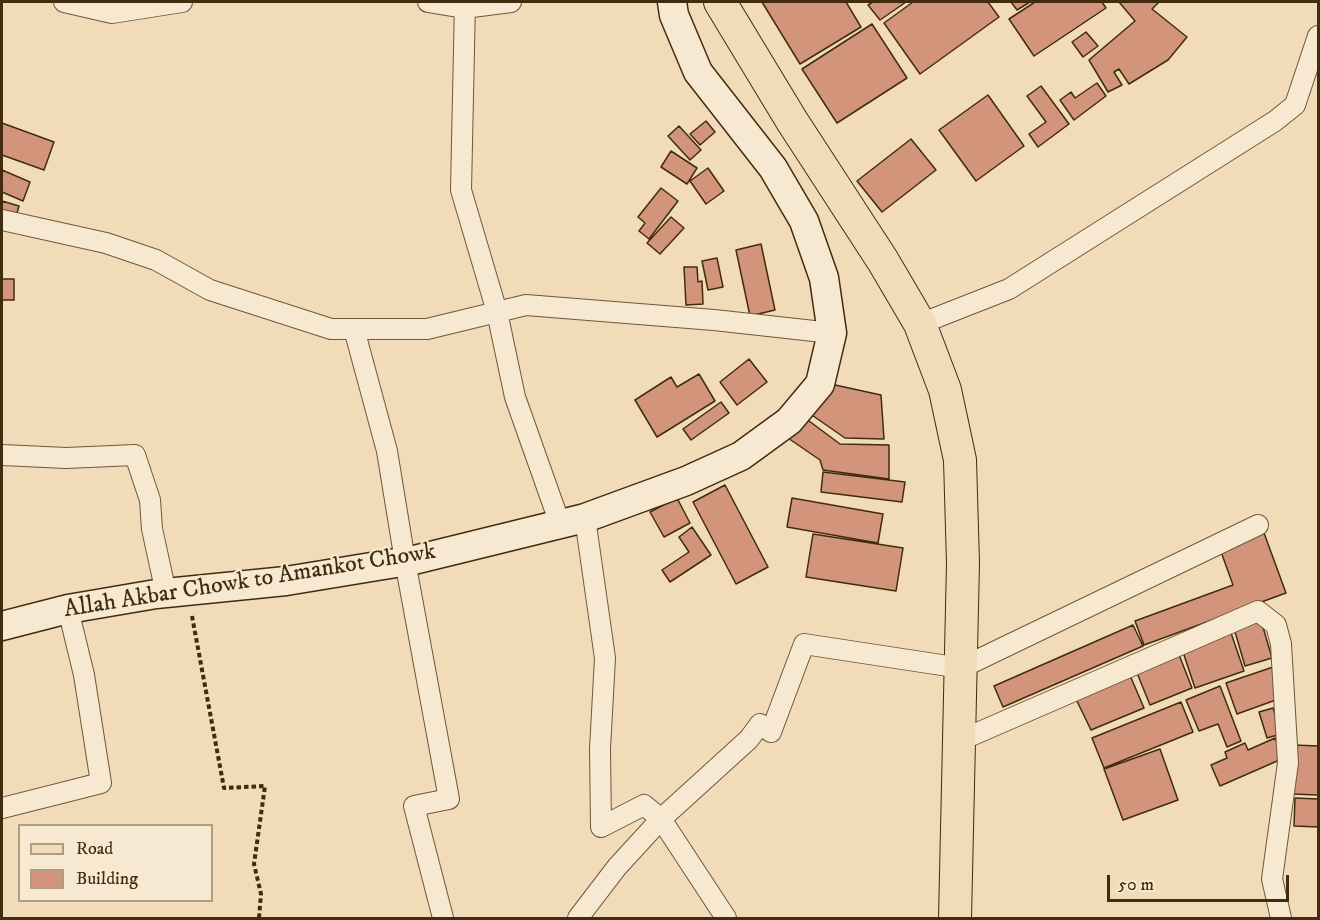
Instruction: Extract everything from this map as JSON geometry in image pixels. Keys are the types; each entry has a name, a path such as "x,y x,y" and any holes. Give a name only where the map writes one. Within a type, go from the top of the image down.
{"main road":[{"name":"Allah Akbar Chowk to Amankot Chowk","path":"2,626 68,609 177,592 286,581 405,561 572,521 686,481 741,456 789,421 820,384 832,333 824,278 804,221 773,168 698,72 674,15 672,2"},
{"path":"720,2 920,324 945,390 960,460 963,563 955,918"}],"street":[{"path":"64,2 112,13 182,2"},
{"path":"429,2 464,5 511,2"},
{"path":"464,5 461,190 497,312 515,397 572,521 605,658 600,749 601,827 644,806 661,819 726,918"},
{"path":"920,324 1009,288 1275,121 1295,105 1318,36"},
{"path":"2,220 106,243 156,260 210,290 331,329 427,329 526,305 714,320 832,333"},
{"path":"354,329 387,451 449,799 414,806 443,918"},
{"path":"2,455 66,458 135,455 150,500 152,529 177,592"},
{"path":"578,918 617,867 661,819 749,739 760,724 771,732 804,644 961,668 1258,525"},
{"path":"2,808 101,783 84,675 68,609"},
{"path":"959,741 1258,611 1275,625 1281,644 1288,763 1272,879 1281,918"}],"path":[{"path":"177,592 224,788 265,786 254,864 261,894 259,918"}],"building":[{"path":"762,2 846,2 861,27 800,64"},
{"path":"873,2 906,2 880,20 868,5"},
{"path":"913,2 988,2 999,17 920,74 884,23"},
{"path":"1011,2 1030,2 1017,10"},
{"path":"1035,2 1102,2 1106,8 1034,56 1009,19"},
{"path":"1119,2 1159,2 1152,9 1187,37 1168,60 1129,84 1119,69 1114,72 1122,85 1108,92 1089,60 1135,21"},
{"path":"872,24 907,78 837,123 802,69"},
{"path":"1086,32 1098,46 1083,57 1072,42"},
{"path":"1097,83 1106,96 1074,120 1060,100 1071,92 1075,98"},
{"path":"1041,86 1069,124 1038,147 1029,134 1046,122 1027,96"},
{"path":"988,95 1024,146 976,181 939,130"},
{"path":"706,121 715,132 700,145 690,134"},
{"path":"2,123 54,142 44,170 2,155"},
{"path":"679,126 701,150 690,160 668,136"},
{"path":"911,139 936,170 882,212 857,181"},
{"path":"671,151 697,168 687,184 661,167"},
{"path":"708,168 724,191 706,204 690,181"},
{"path":"2,170 30,182 23,201 2,192"},
{"path":"661,188 678,201 649,239 639,231 645,223 638,217"},
{"path":"2,201 19,206 15,220 2,216"},
{"path":"671,217 684,228 660,254 647,243"},
{"path":"761,244 775,310 750,316 736,250"},
{"path":"717,258 723,287 708,290 702,261"},
{"path":"684,267 697,267 698,282 702,281 703,304 686,305"},
{"path":"2,279 14,279 14,300 2,300"},
{"path":"749,359 767,382 737,405 720,382"},
{"path":"699,374 715,401 657,437 635,400 671,377 677,387"},
{"path":"826,383 881,395 884,439 845,438 806,411"},
{"path":"721,402 729,413 691,440 683,429"},
{"path":"801,415 840,444 889,445 889,479 823,470 820,460 785,436"},
{"path":"823,472 905,482 902,502 821,492"},
{"path":"725,485 768,567 736,584 693,502"},
{"path":"677,498 690,523 664,537 650,512"},
{"path":"792,498 883,514 878,543 787,527"},
{"path":"692,527 711,555 670,582 662,570 689,552 679,537"},
{"path":"1264,533 1286,593 1144,645 1135,621 1233,585 1220,549"},
{"path":"813,534 903,548 896,591 806,577"},
{"path":"1260,617 1272,658 1245,666 1233,625"},
{"path":"1133,625 1143,646 1003,707 994,686"},
{"path":"1230,630 1244,671 1195,688 1181,646"},
{"path":"1178,652 1192,688 1150,705 1135,668"},
{"path":"1273,667 1284,697 1237,714 1226,683"},
{"path":"1129,673 1144,708 1091,730 1074,695"},
{"path":"1220,686 1241,741 1227,747 1218,724 1199,731 1186,700"},
{"path":"1181,702 1193,732 1104,768 1092,738"},
{"path":"1273,708 1281,734 1267,738 1259,712"},
{"path":"1275,738 1284,758 1220,786 1211,765 1227,758 1225,752 1245,743 1248,750"},
{"path":"1294,745 1318,746 1318,795 1292,794"},
{"path":"1160,749 1178,800 1123,820 1104,769"},
{"path":"1295,798 1318,799 1318,827 1294,826"}]}
